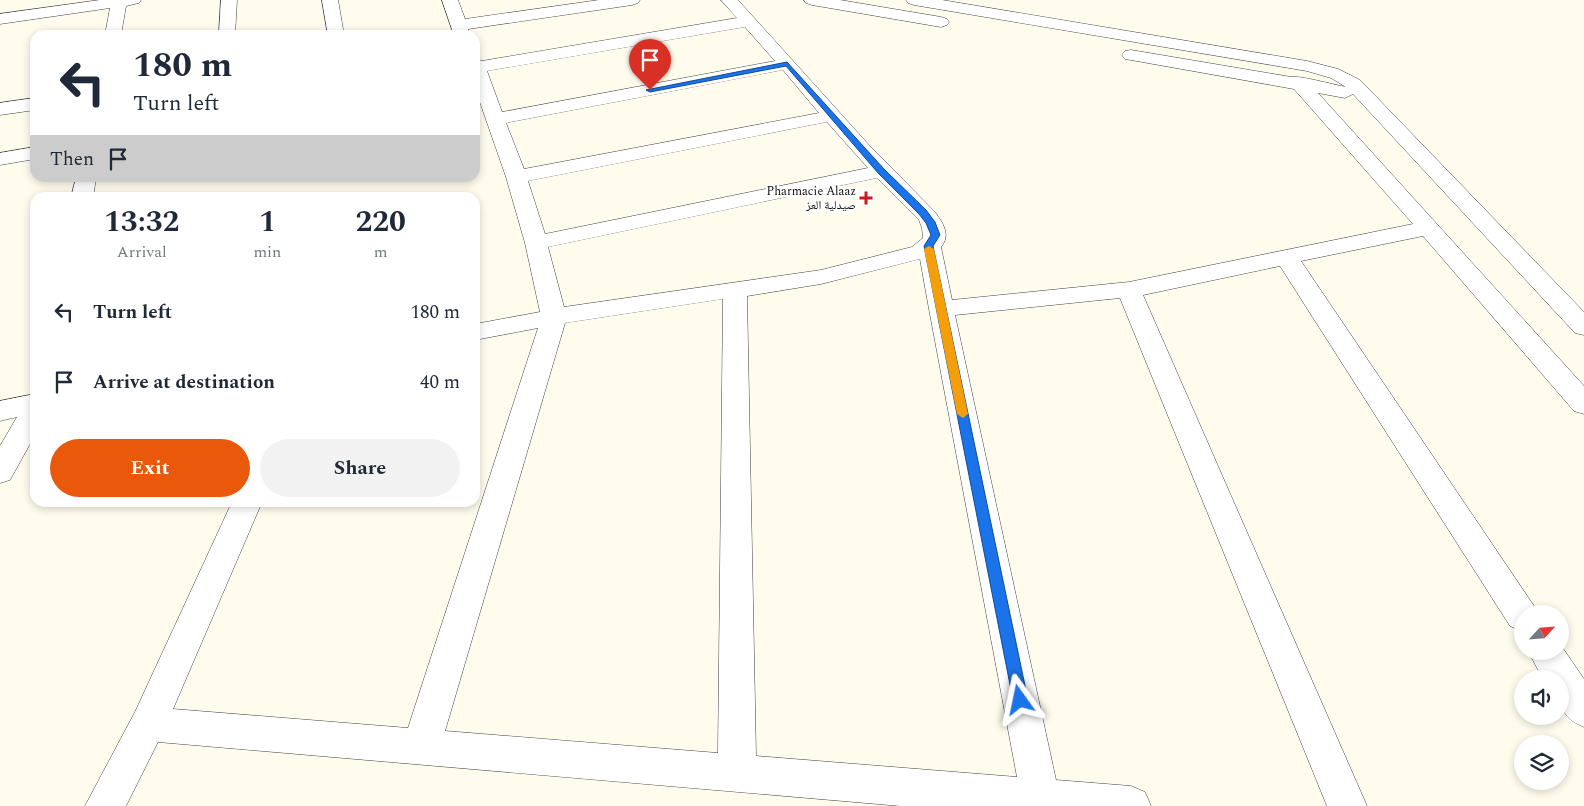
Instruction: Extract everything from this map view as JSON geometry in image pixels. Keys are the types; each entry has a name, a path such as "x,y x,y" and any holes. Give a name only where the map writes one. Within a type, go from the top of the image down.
{"street":[{"path":"227,30 229,0"},
{"path":"330,0 335,30"},
{"path":"450,0 460,30"},
{"path":"472,30 632,0"},
{"path":"480,331 554,317 735,291 852,270 920,252 929,246 935,235 930,222 922,212 881,171 729,0"},
{"path":"812,0 954,24 961,8"},
{"path":"914,0 1283,62 1336,74 1354,84 1366,96 1584,327"},
{"path":"0,38 4,18 124,1 115,30"},
{"path":"480,70 749,21"},
{"path":"1115,52 1366,96"},
{"path":"1283,62 1300,84 1584,403"},
{"path":"496,119 787,64"},
{"path":"421,747 554,317 536,243 516,177 480,79"},
{"path":"0,109 30,105"},
{"path":"516,177 831,116"},
{"path":"0,159 30,154"},
{"path":"536,243 881,171"},
{"path":"941,309 1129,290 1428,228"},
{"path":"929,246 1041,802"},
{"path":"1286,257 1515,605"},
{"path":"1129,290 1347,806"},
{"path":"735,291 737,773"},
{"path":"0,411 30,405"},
{"path":"0,472 30,419"},
{"path":"105,806 148,724 245,507"},
{"path":"1551,660 1584,710"},
{"path":"148,724 737,773 1041,802 1131,806"}],"slow traffic":[{"path":"929,249 963,414"}],"place":[{"name":"Pharmacie Alaaz صيدلية العز","path":"866,198"}],"route":[{"path":"650,90 787,64 831,116 930,222 935,235 934,240 929,246 1020,700"}]}
